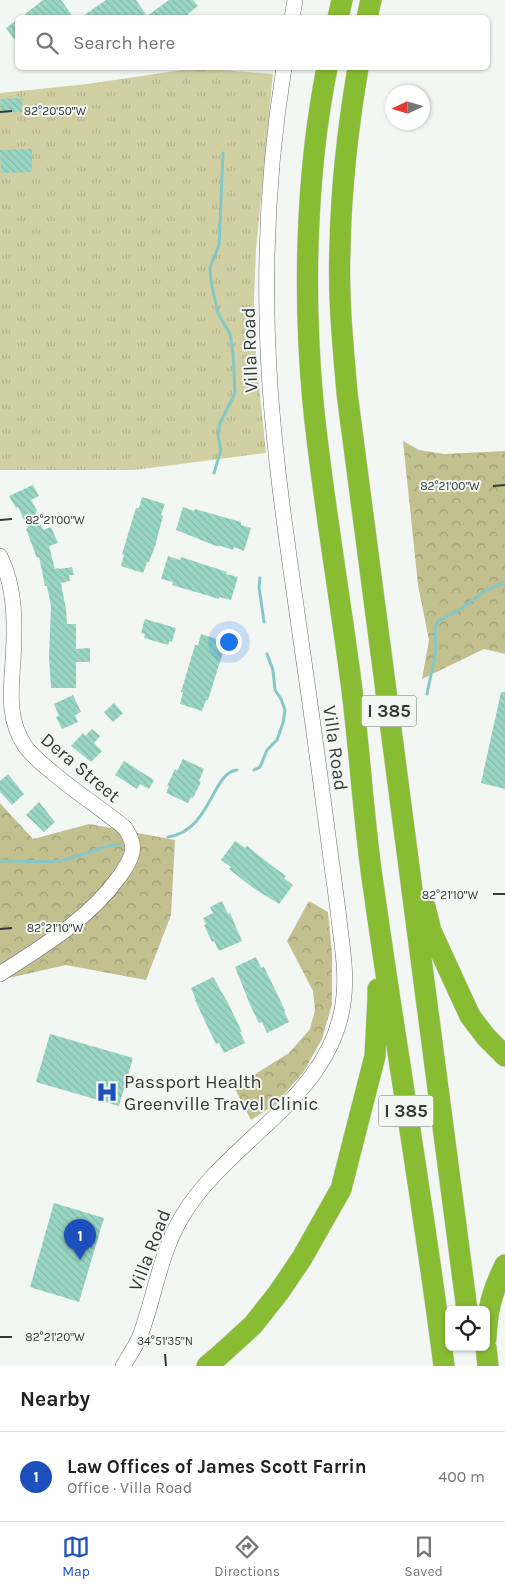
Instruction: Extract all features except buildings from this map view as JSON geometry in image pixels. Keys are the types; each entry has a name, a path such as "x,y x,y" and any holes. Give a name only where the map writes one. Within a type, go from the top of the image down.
{"highway":[{"path":"339,15 342,0"},
{"path":"368,15 371,0"},
{"name":"I 385","path":"327,70 315,149 310,220 308,276 309,343 313,401 351,680 373,886 444,1366"},
{"name":"I 385","path":"358,70 350,110 341,220 340,286 347,393 466,1306"},
{"path":"401,801 431,931 470,1016 486,1038 505,1056"},
{"path":"206,1366 253,1324 279,1292 302,1258 340,1189 375,1056 378,998 373,886"},
{"path":"489,1306 505,1265"},
{"path":"440,1336 440,1366"},
{"path":"472,1351 474,1366"},
{"path":"486,1351 488,1366"}],"street":[{"path":"292,15 295,0"},
{"name":"Villa Road","path":"124,1366 139,1337 164,1256 180,1218 205,1184 293,1099 315,1072 332,1044 339,1025 345,988 338,910 283,514 270,385 267,279 268,213 272,156 284,70"},
{"name":"Dera Street","path":"0,556 5,565 13,597 14,622 10,707 18,735 37,760 125,828 132,843 132,853 125,868 114,884 84,914 62,933 0,974"}],"green space":[{"path":"182,70 221,70 273,74 256,249 253,325 266,453 134,470 0,470 0,93 88,84"},
{"path":"403,441 419,450 444,454 505,451 505,654 484,649 422,679 429,640 418,585"},
{"path":"0,803 33,839 89,824 175,840 171,915 146,980 66,965 0,980"},
{"path":"309,901 328,912 332,953 332,1004 322,1039 304,1071 276,1104 251,1120 234,1087 289,1053 310,1029 315,1010 313,991 287,941"}],"waterway":[{"path":"214,473 221,450 218,435 220,423 235,393 230,334 218,313 210,268 219,245 223,153"},
{"path":"260,578 259,587 264,622"},
{"path":"427,694 436,650 435,630 438,621 461,609 483,592 505,582"},
{"path":"254,770 260,767 267,750 277,740 285,710 275,690 273,670 267,654"},
{"path":"168,837 182,832 193,824 202,814 222,780 229,773 237,770"},
{"path":"0,861 42,862 64,860 104,847 120,844"}],"place":[{"name":"Passport Health Greenville Travel Clinic","path":"107,1092"},
{"name":"Law Offices of James Scott Farrin","path":"80,1260"}]}
